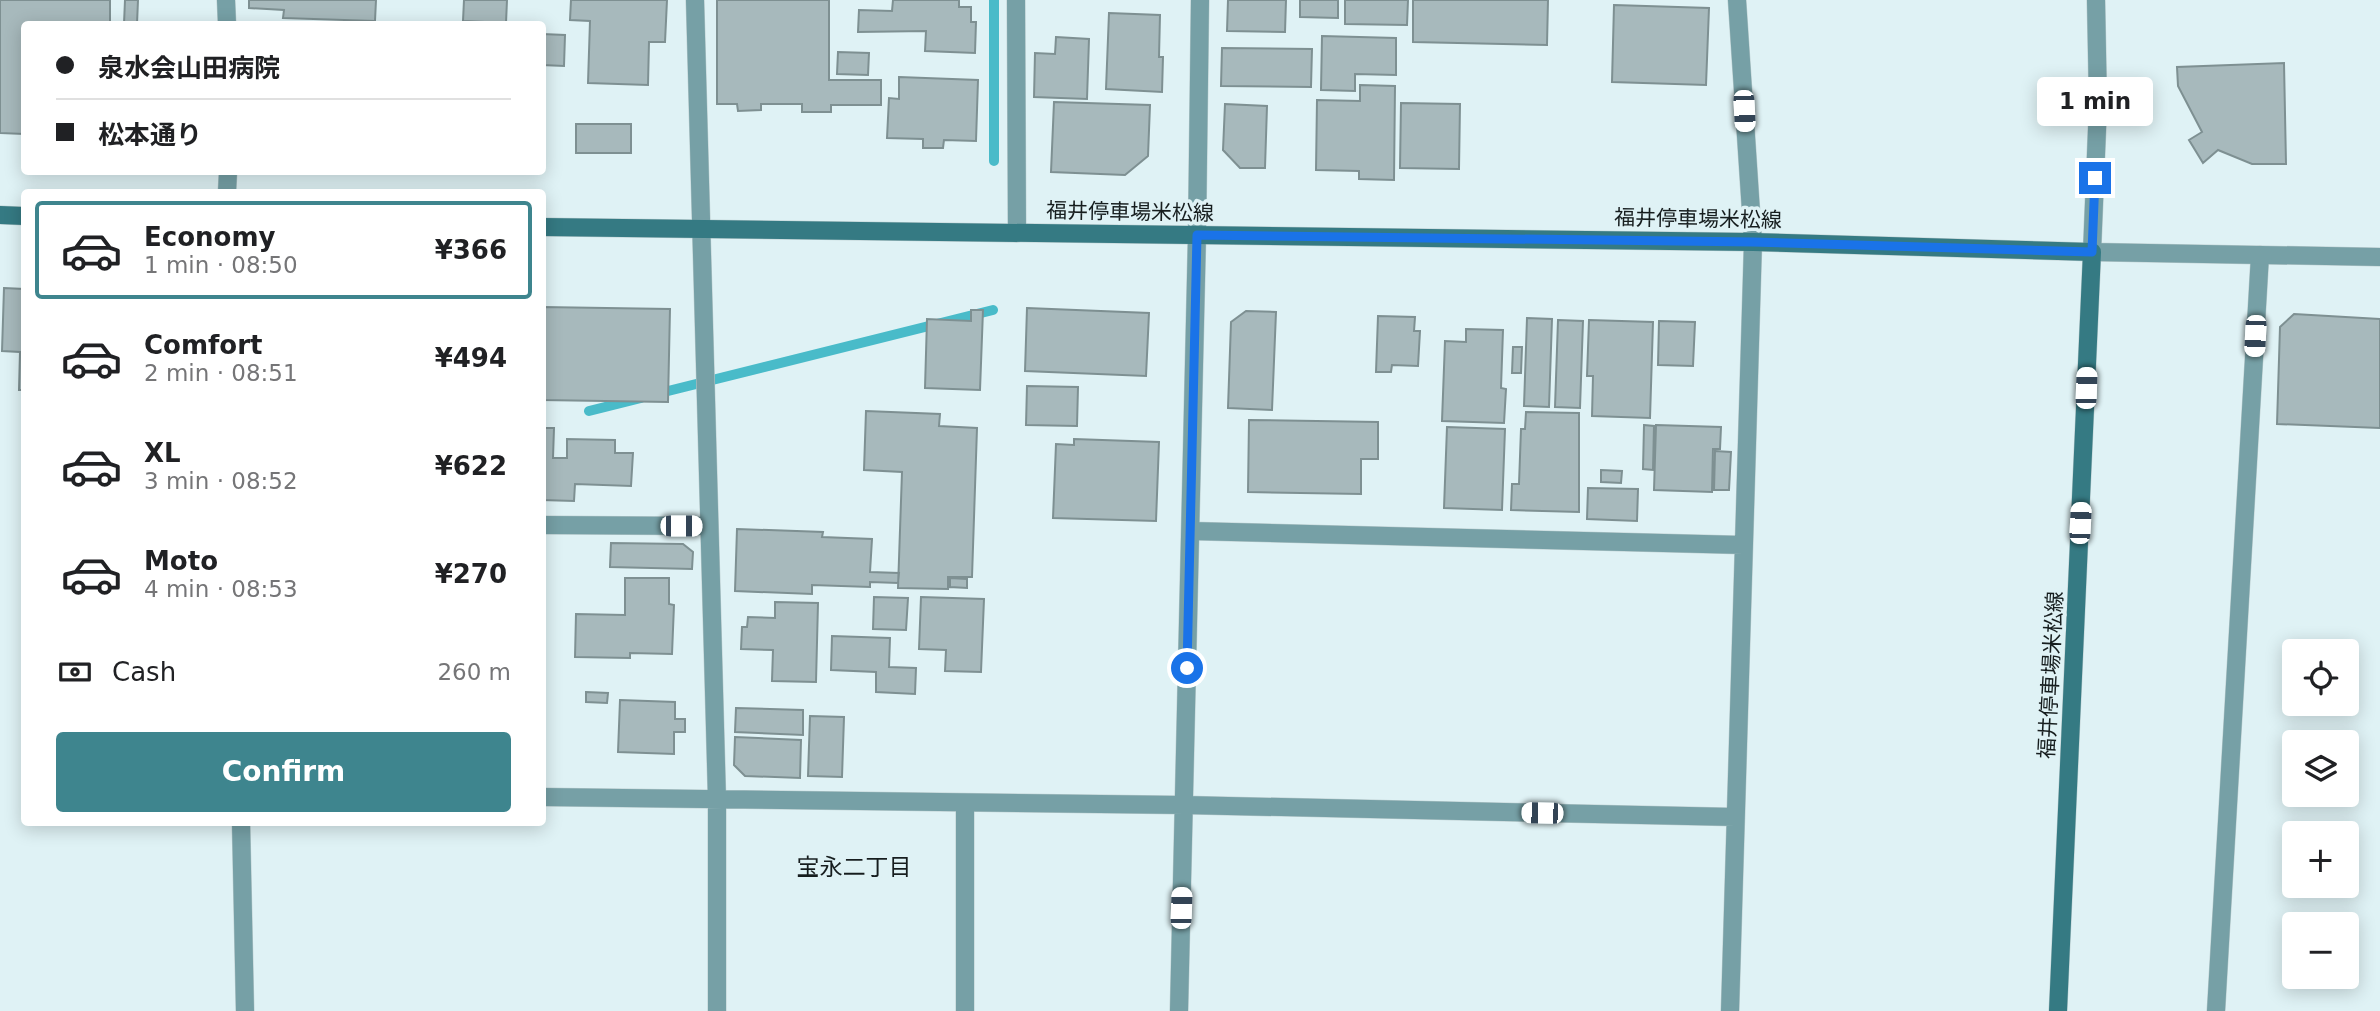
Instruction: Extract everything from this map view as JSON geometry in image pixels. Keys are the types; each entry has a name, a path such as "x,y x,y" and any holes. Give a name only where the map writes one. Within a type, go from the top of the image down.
{"main road":[{"path":"0,215 21,216"},
{"name":"福井停車場米松線","path":"546,227 1753,242 2092,252 2059,1011"}],"street":[{"path":"226,0 226,21"},
{"path":"695,0 717,800 717,1011"},
{"path":"1016,0 1017,233"},
{"path":"1179,1011 1200,0"},
{"path":"1730,1011 1753,242 1737,0"},
{"path":"2096,0 2098,105 2092,252 2380,257"},
{"path":"2216,1011 2260,255"},
{"path":"546,525 709,526"},
{"path":"1191,531 1743,545"},
{"path":"546,797 1184,805 1735,817"},
{"path":"965,803 965,1011"},
{"path":"240,826 245,1011"}],"building":[{"path":"0,0 110,0 110,21 21,21 21,134 0,133"},
{"path":"125,0 138,0 137,21 124,21"},
{"path":"249,0 376,0 375,21 283,18 284,10 249,8"},
{"path":"464,0 507,0 506,21 463,21"},
{"path":"571,0 667,0 665,42 649,42 648,85 588,83 590,21 570,20"},
{"path":"717,0 829,0 829,80 881,80 881,105 831,105 831,112 802,112 802,104 761,104 761,110 738,111 737,104 717,104"},
{"path":"893,0 959,0 959,7 971,7 971,22 976,22 975,53 925,51 926,31 858,32 859,10 892,11"},
{"path":"1228,0 1286,0 1285,32 1227,31"},
{"path":"1300,0 1338,0 1338,18 1300,17"},
{"path":"1345,0 1408,0 1407,25 1345,24"},
{"path":"1413,0 1548,0 1547,45 1413,42"},
{"path":"1614,5 1709,8 1706,85 1612,82"},
{"path":"1109,13 1160,15 1162,92 1106,89"},
{"path":"546,34 565,35 564,66 546,65"},
{"path":"1322,36 1396,38 1396,75 1355,74 1355,91 1321,90"},
{"path":"1056,37 1089,39 1087,99 1034,97 1035,53 1055,54"},
{"path":"1222,48 1312,49 1311,87 1221,86"},
{"path":"838,52 869,53 868,75 837,74"},
{"path":"2284,63 2286,164 2252,164 2218,150 2203,163 2189,140 2202,132 2178,86 2177,67"},
{"path":"899,77 978,80 976,141 944,140 943,148 923,148 923,139 887,138 889,98 899,99"},
{"path":"1360,85 1395,86 1394,180 1359,179 1359,171 1316,170 1317,100 1360,101"},
{"path":"1054,102 1150,105 1148,156 1125,175 1051,172"},
{"path":"1401,103 1460,104 1459,169 1400,168"},
{"path":"1225,104 1267,106 1265,168 1240,168 1223,150"},
{"path":"576,124 631,124 631,153 576,153"},
{"path":"4,288 21,289 21,390 20,352 2,351"},
{"path":"546,307 670,309 668,402 546,400"},
{"path":"1027,308 1149,313 1146,376 1025,371"},
{"path":"971,310 983,310 980,390 925,388 927,319 971,321"},
{"path":"1246,311 1276,312 1272,410 1228,408 1231,322"},
{"path":"2294,314 2380,319 2380,428 2277,424 2280,327"},
{"path":"1378,316 1415,317 1414,331 1420,331 1418,366 1392,365 1391,372 1376,372"},
{"path":"1527,318 1552,319 1549,407 1524,406"},
{"path":"1558,320 1583,321 1580,408 1555,407"},
{"path":"1589,320 1653,322 1650,418 1592,416 1593,376 1587,376"},
{"path":"1659,321 1695,322 1693,366 1658,365"},
{"path":"1466,329 1503,330 1501,388 1506,389 1504,423 1442,421 1445,341 1466,342"},
{"path":"1513,347 1522,347 1521,373 1512,373"},
{"path":"1027,386 1078,387 1077,426 1026,425"},
{"path":"866,411 940,414 939,426 977,428 972,577 948,577 948,589 898,588 902,472 864,470"},
{"path":"1526,412 1579,413 1579,512 1511,510 1512,484 1519,484 1521,429 1525,429"},
{"path":"1249,420 1378,422 1378,459 1361,459 1361,494 1248,492"},
{"path":"1644,425 1654,426 1653,470 1643,469"},
{"path":"1656,425 1721,427 1720,449 1713,449 1712,492 1654,490"},
{"path":"1447,427 1505,429 1502,510 1444,508"},
{"path":"546,428 554,428 553,458 567,458 567,439 615,440 615,453 633,453 631,486 575,484 574,501 546,500"},
{"path":"1074,439 1159,442 1156,521 1053,518 1056,444 1074,445"},
{"path":"1715,451 1731,452 1729,490 1714,490"},
{"path":"1601,470 1622,471 1621,483 1601,482"},
{"path":"1588,488 1638,489 1637,521 1587,519"},
{"path":"737,529 823,532 822,537 872,539 870,572 899,573 898,583 870,582 870,587 812,585 812,594 735,591"},
{"path":"611,543 683,544 693,552 692,569 610,567"},
{"path":"625,578 669,578 669,604 674,605 672,654 630,653 630,658 575,657 576,614 625,615"},
{"path":"950,578 967,579 967,588 950,587"},
{"path":"874,597 908,598 906,630 873,629"},
{"path":"921,597 984,599 981,672 945,671 946,650 919,649"},
{"path":"775,602 818,603 816,682 772,681 773,650 741,649 742,627 747,627 748,617 775,618"},
{"path":"832,636 890,638 889,667 916,668 915,694 876,692 876,672 831,670"},
{"path":"586,692 608,693 607,703 586,702"},
{"path":"620,700 675,702 675,719 685,719 685,732 674,732 674,754 618,752"},
{"path":"736,708 803,710 803,735 735,732"},
{"path":"810,716 844,717 842,777 808,776"},
{"path":"735,737 801,740 800,778 745,776 734,765"}],"waterway":[{"path":"994,0 994,161"},
{"path":"656,394 993,310"},
{"path":"589,411 641,398"}],"district":[{"name":"宝永二丁目","path":"854,867"}],"route":[{"path":"1187,668 1197,235 1753,242 2092,252 2095,178"}]}
